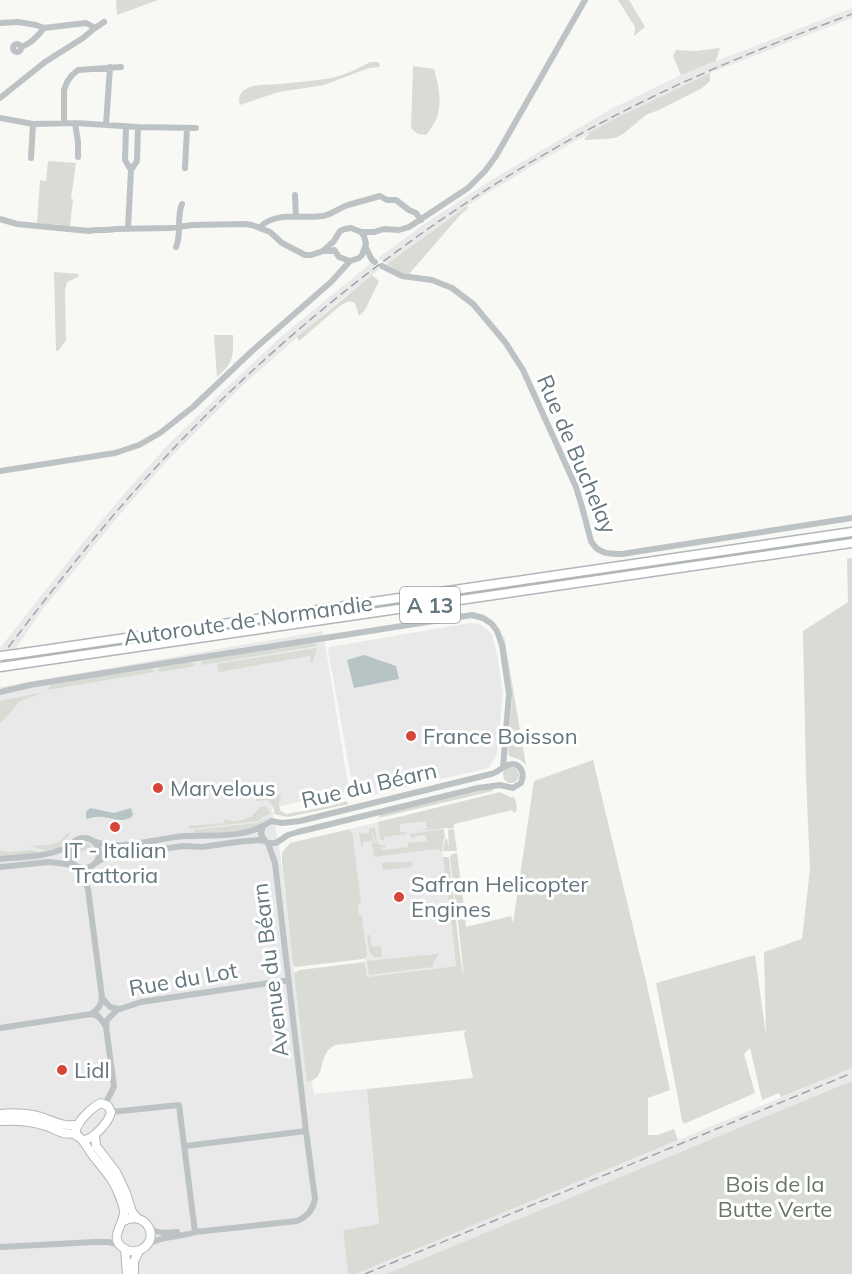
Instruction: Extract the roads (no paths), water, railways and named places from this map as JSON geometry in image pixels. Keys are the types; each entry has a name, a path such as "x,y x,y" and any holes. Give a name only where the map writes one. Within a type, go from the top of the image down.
{"highway":[{"name":"Autoroute de Normandie","path":"0,656 852,532"},
{"name":"Autoroute de Normandie","path":"4,666 852,543"}],"main road":[{"path":"0,1121 43,1125 63,1133 80,1138 89,1139 108,1119 111,1112 105,1104 96,1105 76,1128 80,1138 108,1173 117,1189 124,1212 123,1222"},
{"path":"0,1114 33,1115 68,1126 79,1124"},
{"path":"94,1135 96,1146 117,1172 132,1212 137,1218"},
{"path":"127,1274 117,1233 123,1222 130,1218 137,1218 144,1221 150,1237 148,1244 139,1251 134,1261 134,1274"},
{"path":"122,1247 133,1252 139,1251"}],"street":[{"path":"0,219 16,224 89,231 178,225 245,224 260,227 302,254 311,255 323,251 345,229 374,232 384,229 404,229 422,220 468,188 485,171 496,156 585,0"},
{"path":"0,23 18,22 45,28 86,23 95,28"},
{"path":"0,98 45,62 104,22"},
{"path":"21,47 34,40 45,28"},
{"path":"105,125 110,67"},
{"path":"64,123 64,90 72,75 78,70 121,67"},
{"path":"0,118 33,123 196,128"},
{"path":"31,158 33,123"},
{"path":"75,123 78,157"},
{"path":"126,127 125,160 131,170"},
{"path":"128,228 131,170 137,161 138,128"},
{"path":"185,168 187,128"},
{"path":"295,195 296,217"},
{"path":"260,227 280,217 323,216 380,196 387,200 396,200 416,213 422,220"},
{"path":"176,247 182,204"},
{"path":"0,471 125,451 168,428 340,273 350,261 359,258 374,261 361,232"},
{"path":"359,258 374,232"},
{"path":"334,241 340,273"},
{"path":"323,251 337,254 350,261"},
{"name":"Rue de Buchelay","path":"382,266 402,276 432,279 452,288 473,304 505,342 525,374 576,487 591,542 603,553 622,554 852,518"},
{"path":"0,692 30,685 472,615 492,624 501,639 509,694 499,778 504,785 510,788 516,787 523,779 522,771 507,756 504,746"},
{"path":"502,768 513,764"},
{"name":"Rue du Béarn","path":"278,822 300,821 496,773 502,768"},
{"name":"Rue du Béarn","path":"281,840 298,832 478,788 504,785"},
{"path":"0,859 55,852 65,849 81,838 109,845 124,844 185,836 249,832 271,821 278,822 284,830 281,840 274,844 237,842 116,854 107,856 86,868 49,862 0,867"},
{"path":"263,826 261,834 266,842"},
{"name":"Avenue du Béarn","path":"276,863 281,840"},
{"path":"93,841 99,852 98,860 90,874 88,889 102,997 97,1013"},
{"name":"Avenue du Béarn","path":"195,1232 287,1223 305,1218 311,1211 315,1199 276,863 266,842"},
{"path":"72,843 69,855 88,889"},
{"name":"Rue du Lot","path":"119,1009 169,997 290,980"},
{"path":"102,997 109,1006 110,1017 106,1027"},
{"path":"0,1028 97,1013 103,1005 119,1009"},
{"path":"97,1013 105,1020 119,1009"},
{"path":"97,1013 106,1027 114,1086 105,1104"},
{"path":"111,1112 179,1105 195,1232"},
{"path":"185,1146 306,1131"},
{"path":"148,1227 161,1233 189,1230 195,1232"},
{"path":"148,1244 158,1238 195,1232"},
{"path":"95,1242 117,1233"},
{"path":"0,1246 109,1242 122,1247"}],"railway":[{"path":"0,658 109,520 201,420 256,367 375,268 438,222 502,180 568,141 689,80 770,45 852,14"},
{"path":"365,1274 852,1073"}],"place":[{"name":"France Boisson","path":"411,736"},
{"name":"Marvelous","path":"158,788"},
{"name":"IT - Italian Trattoria","path":"115,827"},
{"name":"Safran Helicopter Engines","path":"399,897"},
{"name":"Lidl","path":"62,1070"}],"park label":[{"name":"Bois de la Butte Verte","path":"775,1196"}]}
